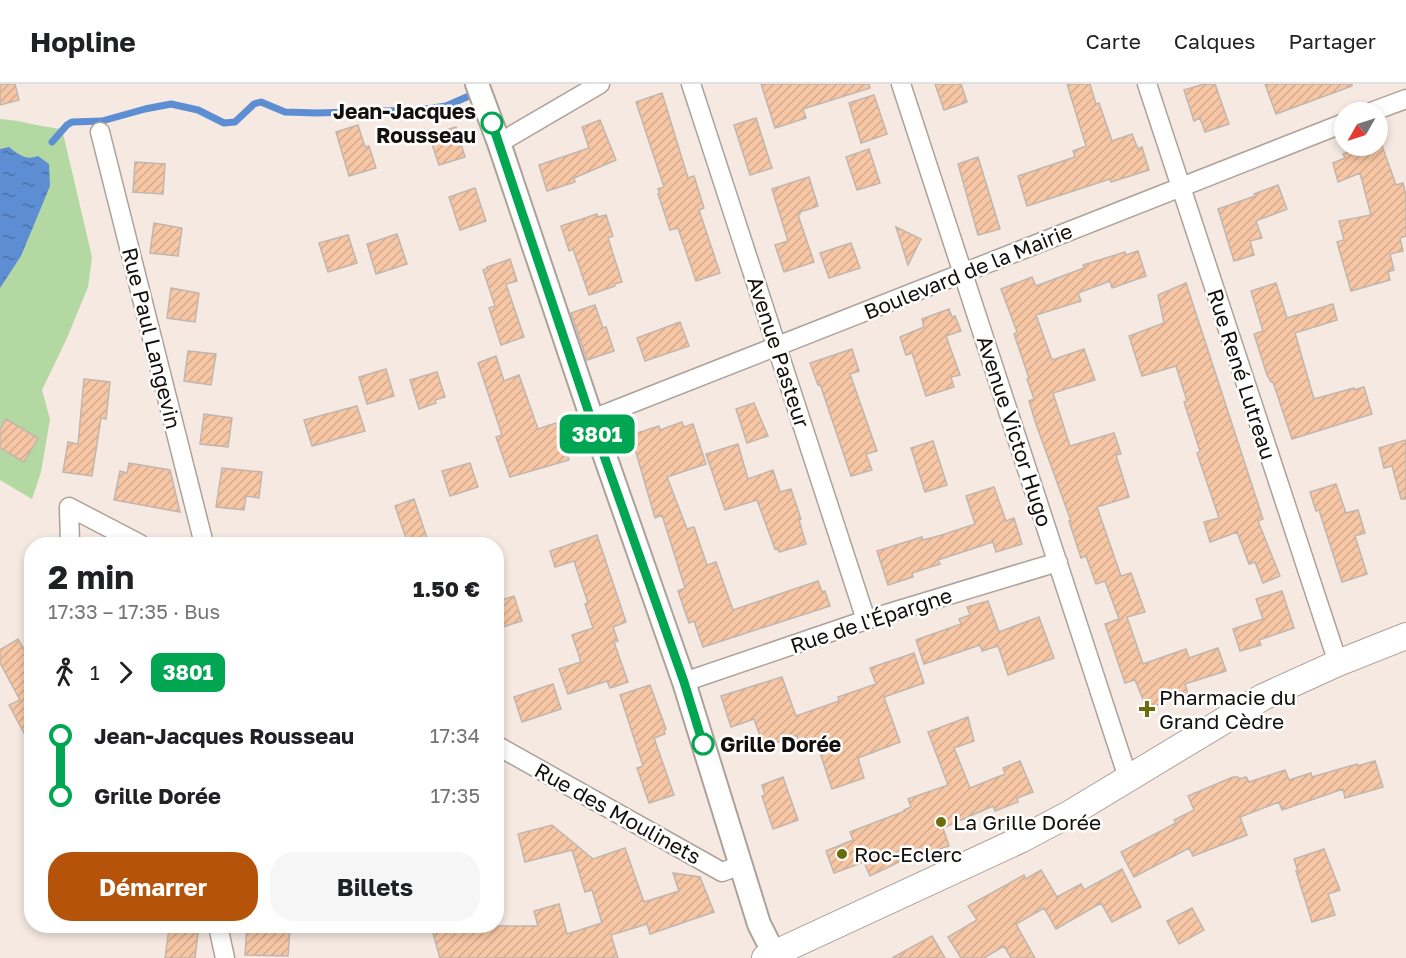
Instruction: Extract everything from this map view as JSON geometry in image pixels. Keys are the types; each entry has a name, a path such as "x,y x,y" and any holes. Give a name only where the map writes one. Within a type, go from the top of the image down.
{"main road":[{"path":"772,957 1022,839 1089,803 1263,697 1338,663 1406,636"}],"street":[{"path":"477,84 499,143 591,419 684,682 759,924 772,957"},
{"path":"499,143 600,84"},
{"name":"Avenue Pasteur","path":"691,84 866,620"},
{"name":"Avenue Victor Hugo","path":"902,84 1128,778"},
{"name":"Rue René Lutreau","path":"1147,84 1338,663"},
{"path":"1388,106 1406,99"},
{"name":"Boulevard de la Mairie","path":"591,419 1334,127"},
{"name":"Rue Paul Langevin","path":"100,132 202,537"},
{"path":"70,537 69,507 127,537"},
{"name":"Rue de l'Épargne","path":"684,682 866,620 1058,562"},
{"name":"Rue des Moulinets","path":"504,749 722,872 741,865"},
{"path":"220,933 225,958"}],"green space":[{"path":"0,119 62,129 92,257 88,287 42,390 50,419 41,472 32,499 0,480"}],"water":[{"path":"9,147 26,157 38,156 49,164 50,186 21,256 0,288 0,149"}],"building":[{"path":"0,84 15,84 19,100 0,105"},
{"path":"761,84 869,84 870,88 803,109 806,118 775,128"},
{"path":"935,84 961,84 967,102 944,110"},
{"path":"1067,84 1090,84 1112,141 1132,134 1138,149 1142,147 1149,170 1111,182 1110,179 1027,206 1018,176 1075,157 1073,151 1086,146"},
{"path":"1204,84 1215,84 1229,124 1205,132 1200,118 1194,121 1184,90"},
{"path":"1265,84 1352,84 1352,86 1276,114"},
{"path":"662,93 688,178 694,176 704,208 699,210 720,273 696,281 678,228 670,230 658,194 660,193 658,189 664,187 636,102"},
{"path":"874,95 887,134 861,143 849,103"},
{"path":"756,118 772,168 750,175 734,125"},
{"path":"600,120 616,160 574,178 575,182 547,191 539,165 589,148 582,127"},
{"path":"358,125 365,147 369,146 376,168 349,176 336,132"},
{"path":"456,127 465,157 439,165 429,135"},
{"path":"869,149 880,183 857,190 846,157"},
{"path":"1344,156 1386,156 1396,185 1403,183 1406,195 1406,236 1400,238 1403,251 1390,254 1394,270 1388,272 1390,280 1351,291 1337,242 1344,240 1339,221 1371,215 1360,173 1338,182 1333,163 1345,158"},
{"path":"978,157 1000,229 978,235 958,164"},
{"path":"135,162 165,164 163,194 133,192"},
{"path":"809,177 818,206 800,212 798,215 814,262 784,272 775,245 788,241 772,189"},
{"path":"1278,185 1287,209 1256,221 1262,238 1250,241 1254,255 1234,261 1218,209"},
{"path":"475,188 486,221 460,230 449,197"},
{"path":"597,214 598,217 606,215 613,236 608,238 622,282 589,295 573,249 569,251 561,226"},
{"path":"154,223 182,228 178,256 150,253"},
{"path":"896,227 921,239 908,265"},
{"path":"397,234 407,264 376,274 367,244"},
{"path":"348,235 357,263 328,272 319,243"},
{"path":"851,243 860,268 829,278 820,253"},
{"path":"1138,251 1146,276 1112,288 1110,281 1078,293 1081,301 1036,315 1052,360 1084,349 1095,380 1053,393 1070,446 1114,433 1121,454 1116,455 1129,497 1097,507 1121,576 1131,573 1145,612 1127,617 1143,664 1186,649 1189,658 1218,648 1226,671 1185,684 1188,693 1147,709 1135,680 1125,683 1105,624 1119,619 1105,581 1096,584 1086,556 1081,558 1069,521 1071,521 1029,401 1034,399 1027,379 1029,378 1014,334 1017,332 1001,289 1032,277 1036,286 1084,268 1083,265 1125,252 1126,255"},
{"path":"510,259 517,281 506,284 524,337 501,345 489,308 495,306 483,270"},
{"path":"1186,283 1263,519 1258,521 1280,576 1263,583 1255,562 1249,564 1237,532 1210,542 1204,522 1219,518 1197,453 1200,451 1184,402 1187,401 1176,366 1142,376 1129,336 1164,323 1158,295"},
{"path":"1276,283 1287,318 1333,304 1337,320 1295,333 1314,399 1364,387 1372,414 1292,439 1254,334 1263,331 1251,291"},
{"path":"171,288 199,293 195,322 167,318"},
{"path":"595,305 614,351 587,360 571,313"},
{"path":"949,309 952,317 955,316 961,331 946,336 960,375 951,377 954,387 926,396 912,353 906,355 900,337 924,327 922,319"},
{"path":"680,322 689,346 645,361 637,338"},
{"path":"852,349 859,371 850,374 877,451 866,454 872,470 851,476 820,384 818,385 810,363"},
{"path":"188,351 216,354 211,385 184,381"},
{"path":"496,356 504,381 519,375 538,429 556,423 569,460 510,477 496,437 502,435 478,363"},
{"path":"386,369 394,396 367,404 359,377"},
{"path":"437,372 445,397 419,409 410,380"},
{"path":"84,379 110,382 106,419 101,418 92,476 63,472 68,442 78,444"},
{"path":"754,403 768,436 747,443 736,409"},
{"path":"357,406 365,431 312,446 304,420"},
{"path":"204,414 232,418 228,447 200,444"},
{"path":"6,419 38,438 24,462 0,448 0,430"},
{"path":"682,422 684,427 693,424 706,464 667,477 687,529 694,527 707,565 716,562 733,610 818,581 822,592 825,591 830,606 703,647 694,621 689,623 678,591 685,588 662,515 655,518 631,435 659,426 660,430"},
{"path":"1406,440 1406,499 1401,499 1392,466 1384,468 1379,448"},
{"path":"933,441 947,485 925,492 911,448"},
{"path":"738,444 748,479 773,470 780,492 791,489 806,544 779,552 778,548 775,549 757,500 725,510 706,454"},
{"path":"129,463 170,470 180,512 114,500 120,471 127,473"},
{"path":"470,463 478,487 450,496 442,471"},
{"path":"222,468 262,472 259,498 246,496 244,510 216,507"},
{"path":"1336,484 1346,513 1358,510 1365,533 1355,536 1367,574 1342,582 1319,510 1316,511 1310,492"},
{"path":"994,487 1006,521 1014,518 1022,544 996,552 993,542 938,560 940,564 912,573 913,577 888,585 877,551 922,537 923,540 942,535 975,524 966,496"},
{"path":"414,499 427,537 406,537 395,506"},
{"path":"597,535 626,622 613,627 618,641 614,642 628,682 610,688 607,681 568,694 559,669 581,662 572,635 593,628 585,604 588,603 574,561 555,567 550,551"},
{"path":"1282,591 1294,628 1259,640 1261,645 1240,651 1233,629 1263,619 1256,599"},
{"path":"514,596 522,621 504,627 504,599"},
{"path":"988,601 999,632 1039,617 1054,658 1008,675 998,646 982,651 980,645 924,664 916,640 961,624 959,619 970,615 967,607"},
{"path":"18,639 24,649 24,733 9,705 20,700 0,663 0,650"},
{"path":"914,653 924,683 884,697 900,742 858,758 864,778 832,789 816,741 800,747 797,735 764,747 754,719 731,727 721,696 782,677 796,716 839,701 838,697 876,684 870,668"},
{"path":"553,684 561,709 522,722 514,697"},
{"path":"650,685 666,729 665,734 654,738 674,795 649,803 637,768 643,766 620,695"},
{"path":"968,717 974,741 954,748 970,788 1005,774 1003,768 1020,761 1033,792 1017,798 1018,802 995,811 993,806 943,828 949,846 924,854 904,864 903,860 870,876 864,862 834,873 826,851 853,840 850,832 905,811 911,807 908,799 948,785 928,732"},
{"path":"1375,761 1383,787 1345,798 1343,789 1282,810 1279,802 1240,817 1247,835 1193,856 1189,848 1134,877 1121,852 1176,823 1174,820 1194,810 1188,796 1233,777 1239,779 1246,777 1249,782 1285,770 1289,780 1311,773 1312,777"},
{"path":"783,777 798,820 773,829 762,796 765,795 762,785"},
{"path":"552,825 593,859 625,848 644,902 679,891 673,873 700,877 714,912 650,934 647,924 611,935 618,958 440,958 433,933 504,933 504,926 538,926 534,911 559,904 567,934 602,923 592,890 585,892 572,850 525,862 518,834"},
{"path":"1324,849 1340,890 1328,894 1335,915 1312,922 1294,859"},
{"path":"1122,869 1141,907 1112,922 1101,903 1056,929 1044,908 1016,924 1035,958 1011,958 1004,946 984,958 961,958 948,937 977,920 968,906 1024,875 1026,879 1041,870 1057,897 1081,884 1084,890"},
{"path":"1192,908 1204,930 1179,944 1167,921"},
{"path":"168,933 198,933 195,958 165,958"},
{"path":"247,933 290,933 288,956 245,955"},
{"path":"932,936 945,958 892,958"}],"waterway":[{"path":"52,142 72,122 102,121 171,104 198,110 224,123 235,122 254,104 261,102 285,112 317,113 419,110 446,106 469,96"}],"bus line":[{"name":"3801","path":"492,123 591,419 684,682 703,744"}],"place":[{"name":"Jean-Jacques Rousseau","path":"492,123"},
{"name":"Pharmacie du Grand Cèdre","path":"1147,709"},
{"name":"Grille Dorée","path":"703,744"},
{"name":"La Grille Dorée","path":"941,822"},
{"name":"Roc-Eclerc","path":"842,854"}]}
